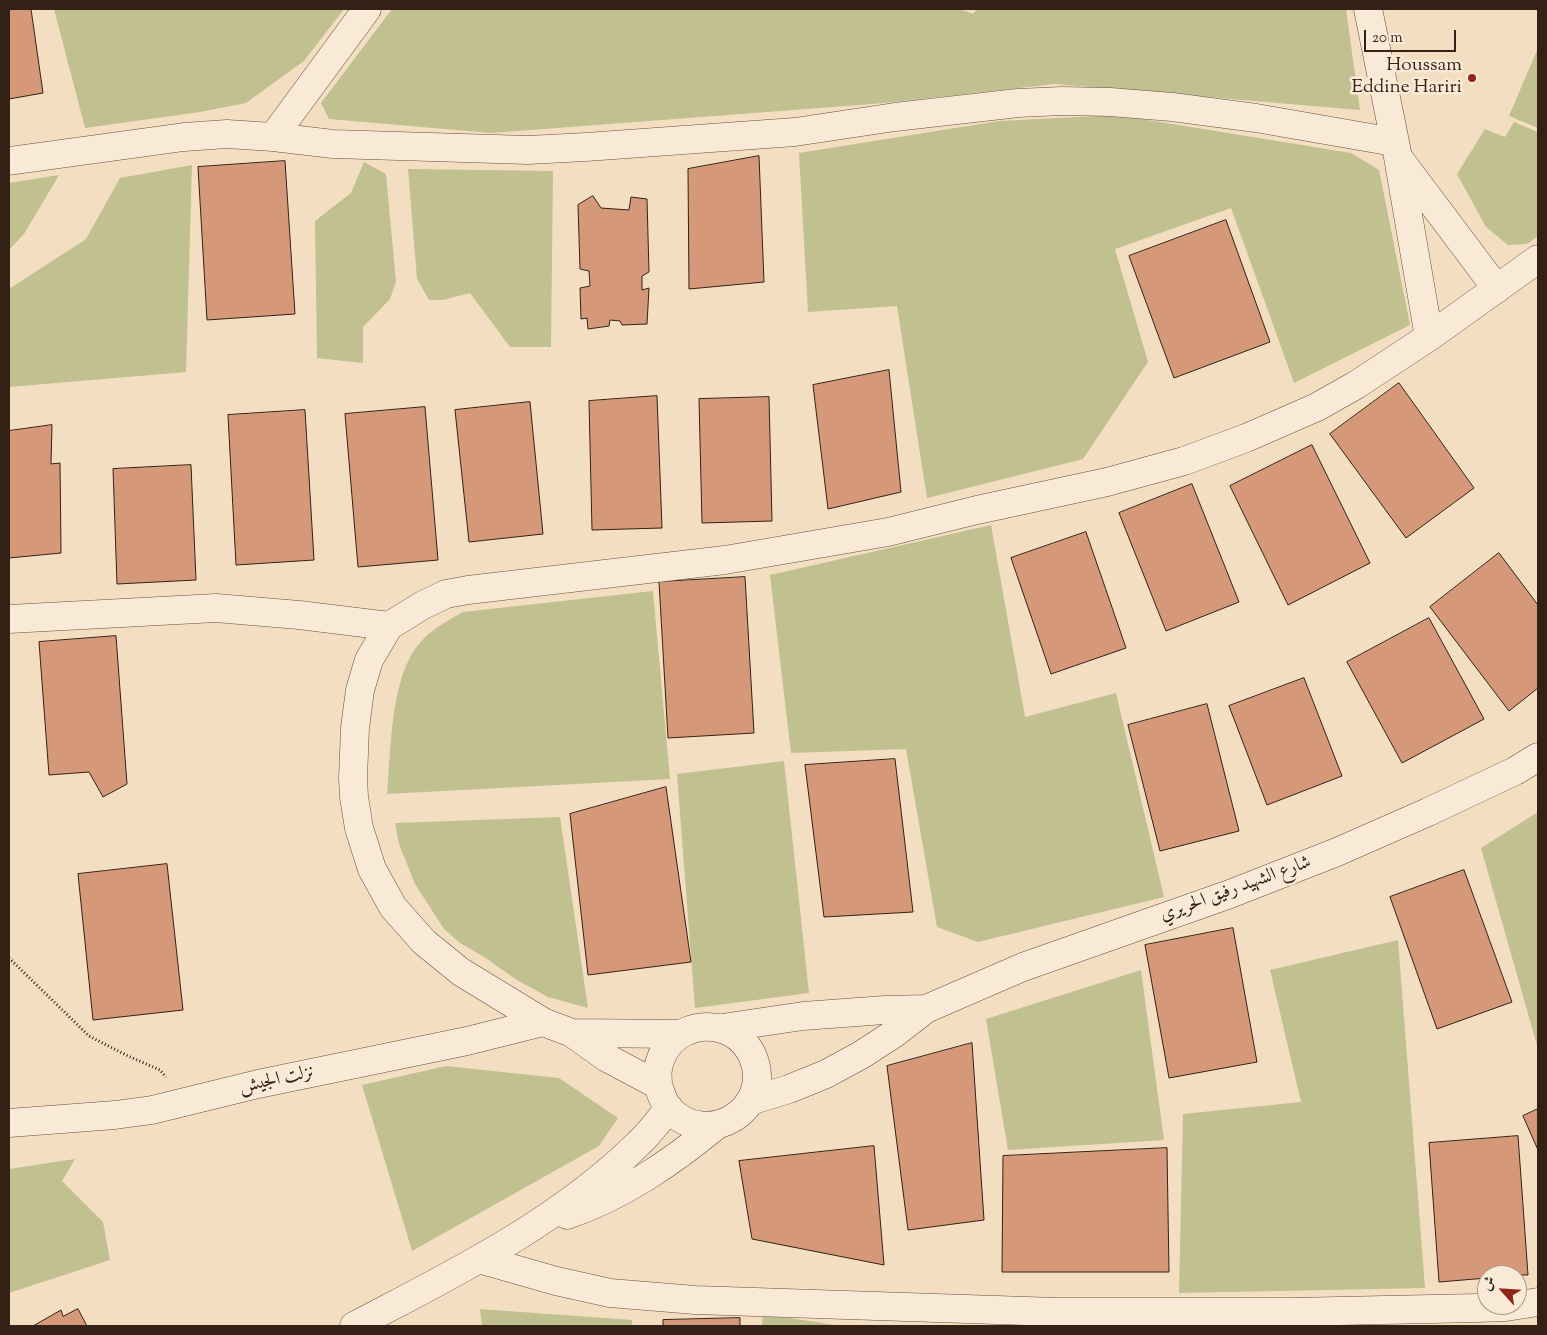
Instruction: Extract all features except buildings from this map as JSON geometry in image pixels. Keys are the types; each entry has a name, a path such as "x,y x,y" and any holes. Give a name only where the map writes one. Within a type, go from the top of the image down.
{"street":[{"path":"273,137 367,9"},
{"path":"1368,9 1396,150 1429,337"},
{"path":"9,162 184,136 227,134 333,144 528,150 795,132 895,117 1010,104 1062,101 1110,102 1181,108 1256,118 1396,150 1497,289"},
{"path":"722,1028 734,1034 751,1052 756,1064 755,1089 750,1101 742,1112 730,1120 717,1125 699,1126 683,1120 663,1096 572,1033 543,1022 461,972 424,942 393,907 372,869 359,828 354,797 353,760 360,690 368,660 389,626 423,605 446,594 725,560 888,532 1116,480 1184,461 1246,438 1317,407 1356,385 1429,337 1538,259"},
{"path":"9,619 216,608 299,615 389,626"},
{"name":"شارع الشهيد رفيق الحريري","path":"926,1009 1023,967 1230,894 1337,852 1507,775 1538,757"},
{"path":"354,1326 479,1259 535,1226 576,1197 640,1143 663,1096 658,1070 662,1056 669,1044 680,1034 693,1028 708,1026 722,1028 803,1016 926,1009"},
{"path":"750,1101 789,1089 826,1074 895,1033 926,1009"},
{"name":"نزلت الجيش","path":"9,1123 115,1115 152,1110 258,1084 467,1042 543,1022"},
{"path":"572,1033 680,1034"},
{"path":"535,1226 575,1213 650,1175 684,1152 717,1125"},
{"path":"479,1259 556,1281 610,1293 696,1300 1057,1312 1233,1312 1477,1308 1506,1307 1538,1302"}],"path":[{"path":"9,958 89,1036 160,1070 187,1102"}],"green space":[{"path":"54,9 344,9 304,61 246,103 200,112 85,128"},
{"path":"392,9 960,9 973,14 977,9 1346,9 1360,110 1055,84 885,103 491,133 329,119 321,103"},
{"path":"1538,48 1538,128 1509,116"},
{"path":"1117,115 1351,153 1379,170 1410,325 1294,383 1231,208 1115,249 1148,362 1083,459 927,498 897,306 808,312 799,153 999,121"},
{"path":"1514,122 1538,132 1538,236 1527,244 1508,245 1486,227 1457,174 1485,129 1505,137"},
{"path":"364,162 386,174 396,282 390,299 363,327 363,363 317,358 315,221 351,193"},
{"path":"192,165 186,372 9,387 9,289 86,239 120,178"},
{"path":"408,169 553,171 551,347 510,347 470,293 443,300 429,300 417,279"},
{"path":"59,175 24,234 9,250 9,183"},
{"path":"991,525 1025,717 1116,693 1164,897 978,942 937,927 906,749 791,753 770,575"},
{"path":"653,591 670,779 387,794 391,737 397,695 402,676 409,658 423,639 434,630 463,612"},
{"path":"784,761 809,993 695,1008 677,774"},
{"path":"1538,812 1538,1049 1481,848"},
{"path":"560,817 588,1008 548,997 517,980 460,943 444,929 415,884 399,844 395,823"},
{"path":"1398,940 1425,1288 1179,1293 1183,1114 1301,1102 1270,970"},
{"path":"1141,970 1164,1140 1008,1150 986,1019"},
{"path":"446,1066 559,1078 618,1118 599,1146 412,1251 362,1085"},
{"path":"75,1159 62,1181 103,1222 110,1260 9,1293 9,1169"},
{"path":"480,1309 632,1320 632,1326 482,1326"},
{"path":"763,1314 842,1326 762,1326"}],"place":[{"name":"Houssam Eddine Hariri","path":"1472,78"}]}
